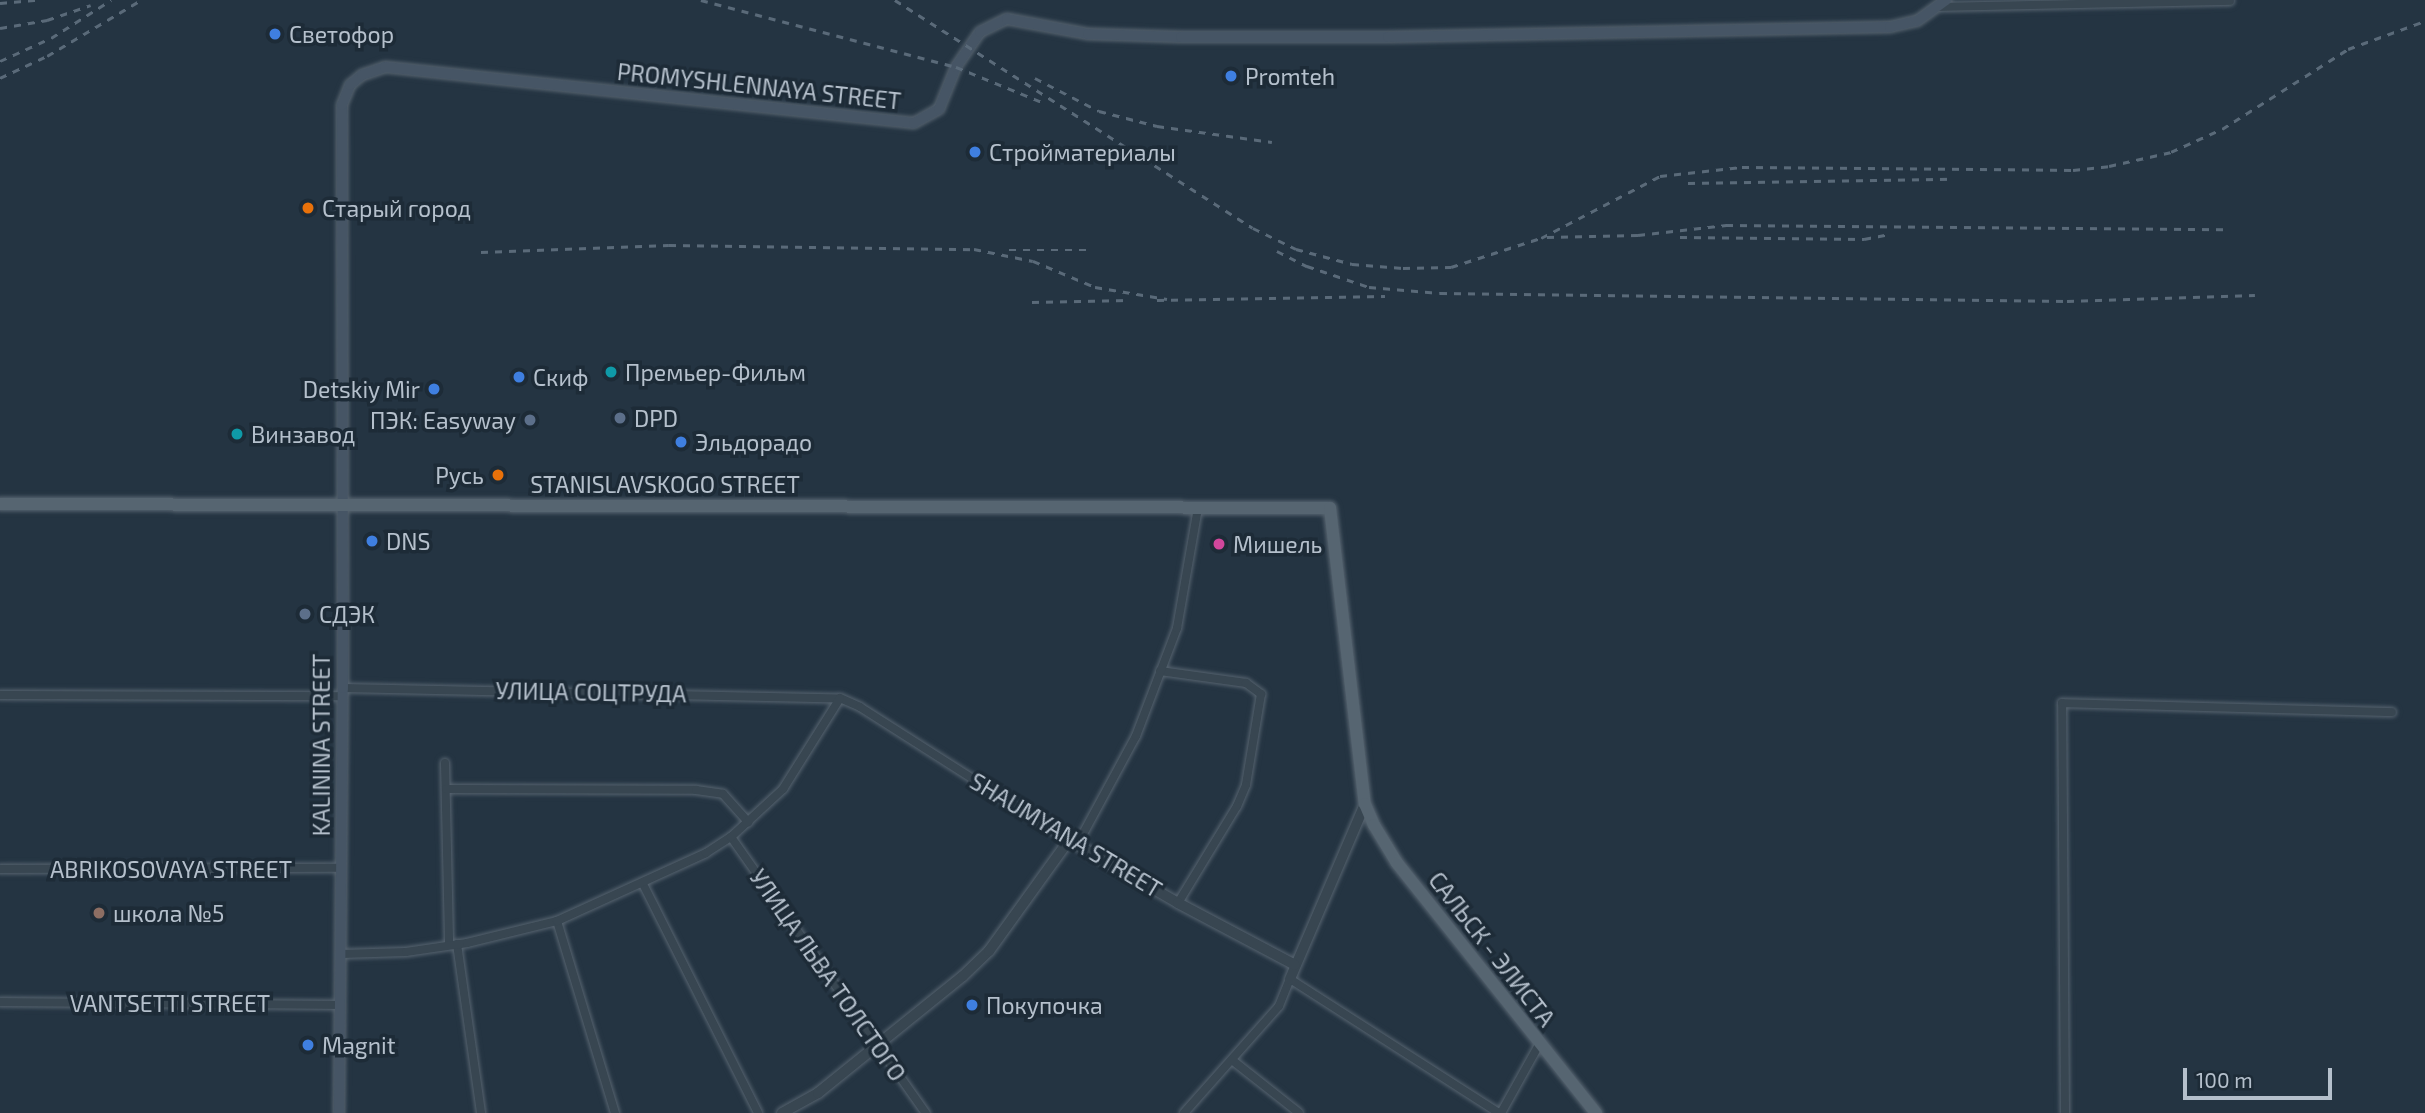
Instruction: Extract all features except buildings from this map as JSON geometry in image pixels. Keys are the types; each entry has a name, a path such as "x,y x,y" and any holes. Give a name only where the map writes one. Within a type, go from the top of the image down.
{"main road":[{"name":"PROMYSHLENNAYA STREET","path":"350,85 362,75 385,67 914,123 939,109 956,67 980,32 1007,19 1088,34 1388,37 1890,27 1917,22 1943,4"},
{"name":"KALININA STREET","path":"339,1113 343,692 342,105 350,85"},
{"name":"STANISLAVSKOGO STREET","path":"0,504 1330,508"},
{"name":"САЛЬСК - ЭЛИСТА","path":"1330,508 1365,804 1374,825 1397,863 1596,1113"}],"street":[{"path":"1943,4 2232,0"},
{"path":"782,1113 818,1093 879,1046 989,951 1073,842 1136,736 1177,628 1198,509"},
{"path":"1160,671 1246,683 1261,694 1246,785 1237,806 1178,903"},
{"name":"УЛИЦА СОЦТРУДА","path":"0,695 343,692 840,698"},
{"path":"341,954 406,952 453,945 557,921 643,884 731,837 783,789 840,698"},
{"name":"SHAUMYANA STREET","path":"840,698 860,707 1073,842 1178,903 1295,965"},
{"path":"2065,1113 2062,703 2392,712"},
{"path":"445,763 453,945 481,1113"},
{"path":"446,789 696,790 723,794 748,822"},
{"path":"1184,1113 1279,1006 1365,804"},
{"name":"УЛИЦА ЛЬВА ТОЛСТОГО","path":"731,837 926,1113"},
{"name":"ABRIKOSOVAYA STREET","path":"0,869 341,868"},
{"path":"643,884 758,1113"},
{"path":"557,921 615,1113"},
{"path":"1290,979 1500,1113 1539,1043"},
{"name":"VANTSETTI STREET","path":"0,1002 340,1004"},
{"path":"1232,1060 1299,1113"}],"railway":[{"path":"0,3 37,0"},
{"path":"0,61 51,38 111,0"},
{"path":"0,78 47,56 141,0"},
{"path":"701,0 956,67 1044,103"},
{"path":"895,0 1253,228 1296,249 1352,264 1403,268 1451,267 1541,238 1660,176 1742,167 2073,170 2109,166 2171,152 2222,129 2348,49 2425,21"},
{"path":"0,28 47,20 91,5"},
{"path":"1035,78 1099,111 1157,126 1272,142"},
{"path":"1688,183 1954,179"},
{"path":"1547,237 1638,235 1726,225 2225,229"},
{"path":"1680,237 1864,239 1889,234"},
{"path":"481,252 669,245 974,249 1033,261 1095,287 1167,299"},
{"path":"1009,250 1092,250"},
{"path":"1277,251 1307,266 1369,287 1440,293 2067,301 2255,295"},
{"path":"1157,300 1385,296"},
{"path":"1032,302 1129,300"}],"place":[{"name":"Светофор","path":"275,34"},
{"name":"Promteh","path":"1231,76"},
{"name":"Стройматериалы","path":"975,152"},
{"name":"Старый город","path":"308,208"},
{"name":"Премьер-Фильм","path":"611,372"},
{"name":"Скиф","path":"519,377"},
{"name":"Detskiy Mir","path":"434,389"},
{"name":"DPD","path":"620,418"},
{"name":"ПЭК: Easyway","path":"530,420"},
{"name":"Винзавод","path":"237,434"},
{"name":"Эльдорадо","path":"681,442"},
{"name":"Русь","path":"498,475"},
{"name":"DNS","path":"372,541"},
{"name":"Мишель","path":"1219,544"},
{"name":"СДЭК","path":"305,614"},
{"name":"школа №5","path":"99,913"},
{"name":"Покупочка","path":"972,1005"},
{"name":"Magnit","path":"308,1045"}]}
